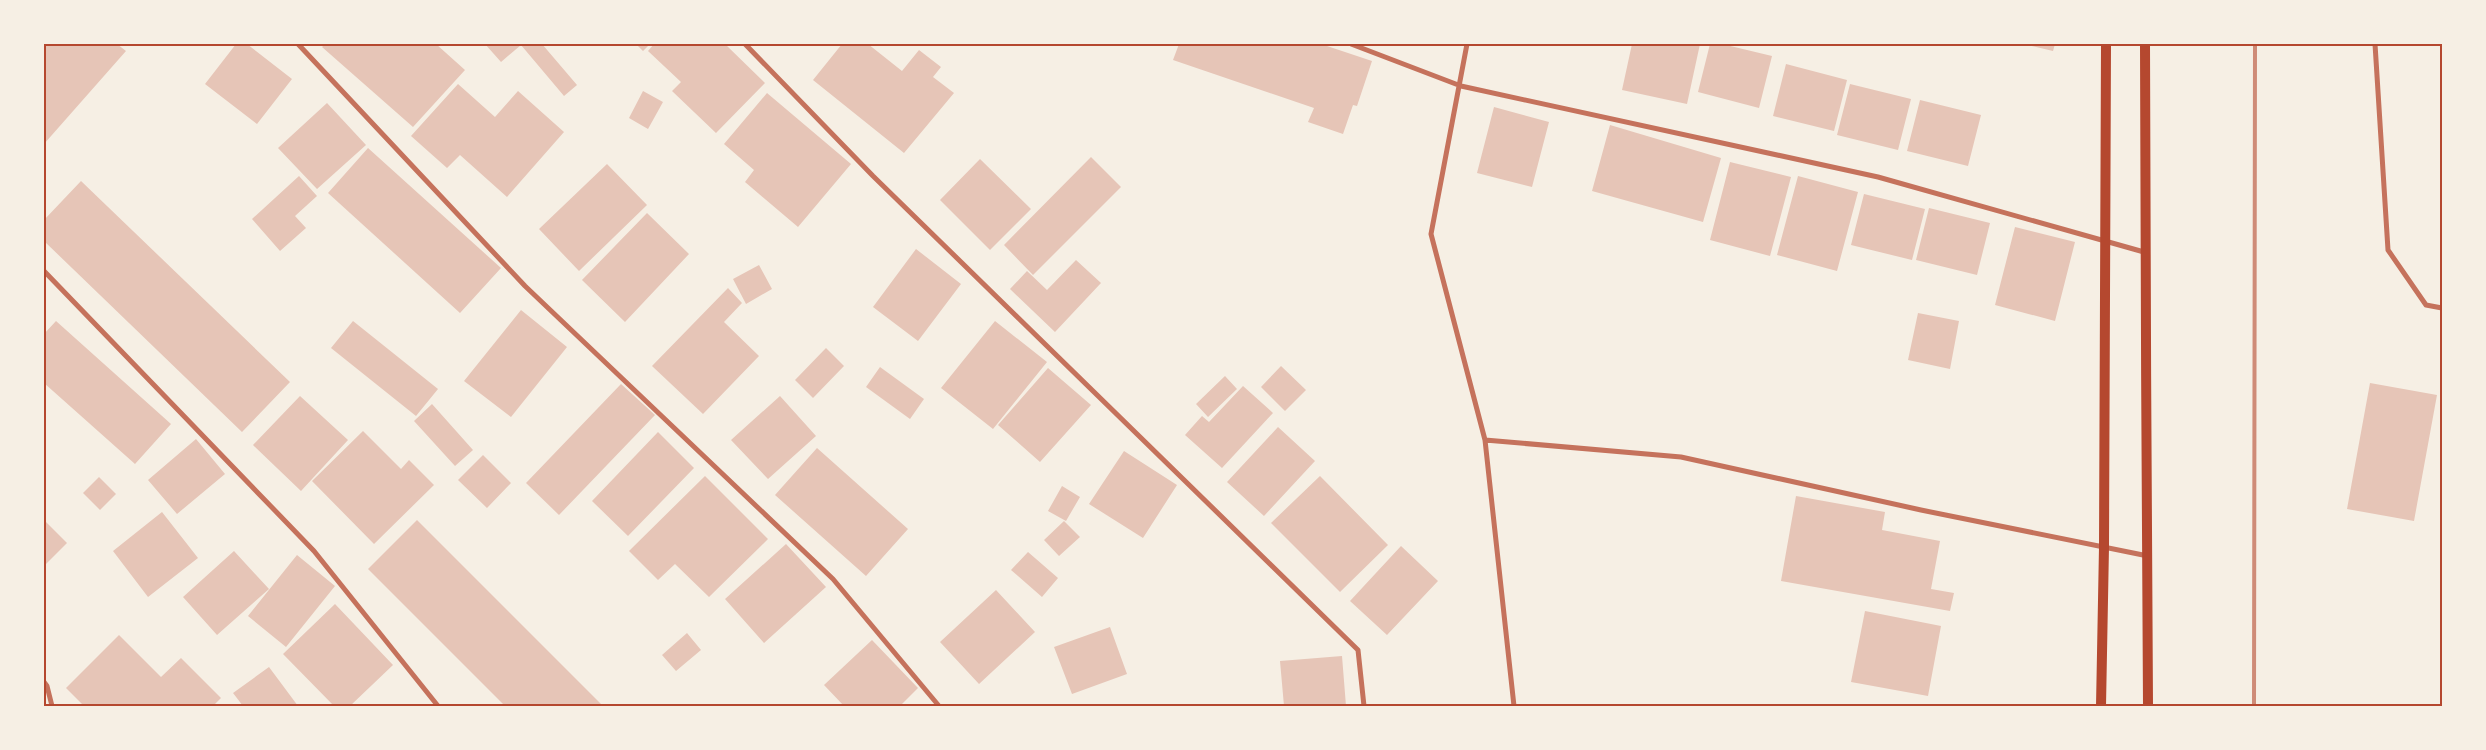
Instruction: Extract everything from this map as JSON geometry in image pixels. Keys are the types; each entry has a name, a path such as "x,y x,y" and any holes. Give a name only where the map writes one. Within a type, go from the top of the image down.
{"main road":[{"path":"2101,706 2104,547 2106,44"},
{"path":"2145,44 2144,252 2148,706"}],"street":[{"path":"298,44 525,286 833,579 939,706"},
{"path":"744,44 880,183 1358,650 1364,706"},
{"path":"1352,44 1461,86 1878,177 2144,252"},
{"path":"1467,44 1461,86 1431,234 1485,440 1514,706"},
{"path":"2375,44 2388,250 2426,305 2442,308"},
{"path":"44,271 314,551 438,706"},
{"path":"1485,440 1682,457 1921,510 2148,556"},
{"path":"44,682 47,686 52,706"}],"building":[{"path":"44,44 117,44 126,51 44,144"},
{"path":"236,44 247,44 292,79 257,124 205,84"},
{"path":"325,44 436,44 465,70 413,127 322,47"},
{"path":"485,44 542,44 577,85 564,96 521,45 501,62"},
{"path":"636,44 650,44 643,51"},
{"path":"654,44 725,44 765,83 716,133 672,91 681,82 648,51"},
{"path":"842,44 868,44 902,71 919,50 941,67 933,77 954,93 904,153 813,80"},
{"path":"1179,44 1321,44 1372,61 1357,106 1353,105 1343,134 1308,122 1314,108 1173,60"},
{"path":"1632,44 1700,44 1687,104 1622,90"},
{"path":"1710,44 1722,44 1772,56 1759,108 1698,92"},
{"path":"2023,44 2055,44 2053,51"},
{"path":"1786,64 1847,80 1834,131 1773,116"},
{"path":"458,84 495,117 518,91 564,132 507,197 460,155 447,168 411,136"},
{"path":"1850,84 1911,99 1898,150 1837,135"},
{"path":"643,91 663,102 648,129 629,118"},
{"path":"767,93 851,164 798,227 745,182 754,170 724,144"},
{"path":"1920,100 1981,115 1968,166 1907,151"},
{"path":"327,103 366,145 317,189 278,148"},
{"path":"1494,107 1549,122 1532,187 1477,173"},
{"path":"1610,125 1721,158 1703,222 1592,191"},
{"path":"368,148 501,268 460,313 328,193"},
{"path":"1091,157 1121,187 1033,275 1004,245"},
{"path":"980,159 1031,209 990,250 940,200"},
{"path":"1730,162 1791,177 1770,256 1710,240"},
{"path":"607,164 647,205 579,271 539,229"},
{"path":"299,176 317,196 295,216 306,228 280,251 252,219"},
{"path":"1798,176 1858,192 1837,271 1777,255"},
{"path":"81,181 290,382 242,432 44,241 44,220"},
{"path":"1864,194 1925,209 1912,260 1851,245"},
{"path":"1929,208 1990,223 1977,275 1916,260"},
{"path":"647,213 689,254 625,322 582,280"},
{"path":"2015,227 2075,242 2055,321 1995,305"},
{"path":"916,249 961,284 918,341 873,307"},
{"path":"1076,260 1101,283 1055,332 1010,289 1027,271 1047,290"},
{"path":"759,265 772,289 746,304 733,279"},
{"path":"728,288 742,303 724,322 759,356 703,414 652,366"},
{"path":"521,310 567,347 511,417 464,381"},
{"path":"1918,313 1959,321 1950,369 1908,360"},
{"path":"56,321 171,424 135,464 44,383 44,334"},
{"path":"353,321 438,389 416,416 331,348"},
{"path":"995,321 1047,362 993,429 941,388"},
{"path":"826,348 844,366 813,398 795,380"},
{"path":"1281,366 1306,390 1285,411 1261,387"},
{"path":"880,367 924,399 910,419 866,387"},
{"path":"1048,368 1091,405 1040,462 998,425"},
{"path":"1225,376 1237,389 1208,417 1196,404"},
{"path":"2370,383 2437,395 2414,521 2347,509"},
{"path":"621,384 655,415 559,515 526,483"},
{"path":"1243,386 1273,413 1222,468 1185,435 1202,416 1209,422"},
{"path":"300,396 348,440 301,491 253,445"},
{"path":"780,396 816,436 768,479 731,440"},
{"path":"432,404 473,450 455,466 414,421"},
{"path":"1278,427 1315,461 1264,516 1227,482"},
{"path":"363,431 401,469 409,460 434,485 374,544 312,481"},
{"path":"658,432 694,468 628,536 592,501"},
{"path":"196,439 225,474 177,514 148,480"},
{"path":"817,448 908,529 866,576 775,495"},
{"path":"1124,451 1177,485 1143,538 1089,504"},
{"path":"483,455 511,483 487,508 458,480"},
{"path":"705,476 768,539 709,597 675,564 658,580 629,551"},
{"path":"1320,476 1388,545 1340,592 1271,523"},
{"path":"99,477 116,494 100,510 83,493"},
{"path":"1062,486 1080,497 1066,521 1048,511"},
{"path":"1796,496 1885,512 1882,530 1940,541 1931,589 1954,593 1950,611 1781,581"},
{"path":"162,512 198,558 148,597 113,551"},
{"path":"44,520 67,543 44,566"},
{"path":"417,520 603,706 505,706 368,569"},
{"path":"1064,521 1080,537 1059,556 1044,540"},
{"path":"786,544 826,587 764,643 725,599"},
{"path":"1401,546 1438,581 1387,635 1350,601"},
{"path":"234,551 269,589 217,635 183,597"},
{"path":"1028,552 1058,578 1042,597 1011,570"},
{"path":"297,555 335,586 286,647 248,616"},
{"path":"996,590 1035,632 979,684 940,642"},
{"path":"335,604 393,665 350,706 334,706 283,654"},
{"path":"1865,611 1941,626 1928,696 1851,682"},
{"path":"1110,627 1127,674 1072,694 1054,647"},
{"path":"687,633 701,650 676,671 662,655"},
{"path":"119,635 161,677 181,658 221,698 213,706 84,706 66,688"},
{"path":"872,640 918,688 900,706 844,706 824,685"},
{"path":"1342,656 1346,706 1284,706 1280,661"},
{"path":"269,667 298,706 243,706 233,693"}],"railway":[{"path":"2254,706 2255,44"}]}
